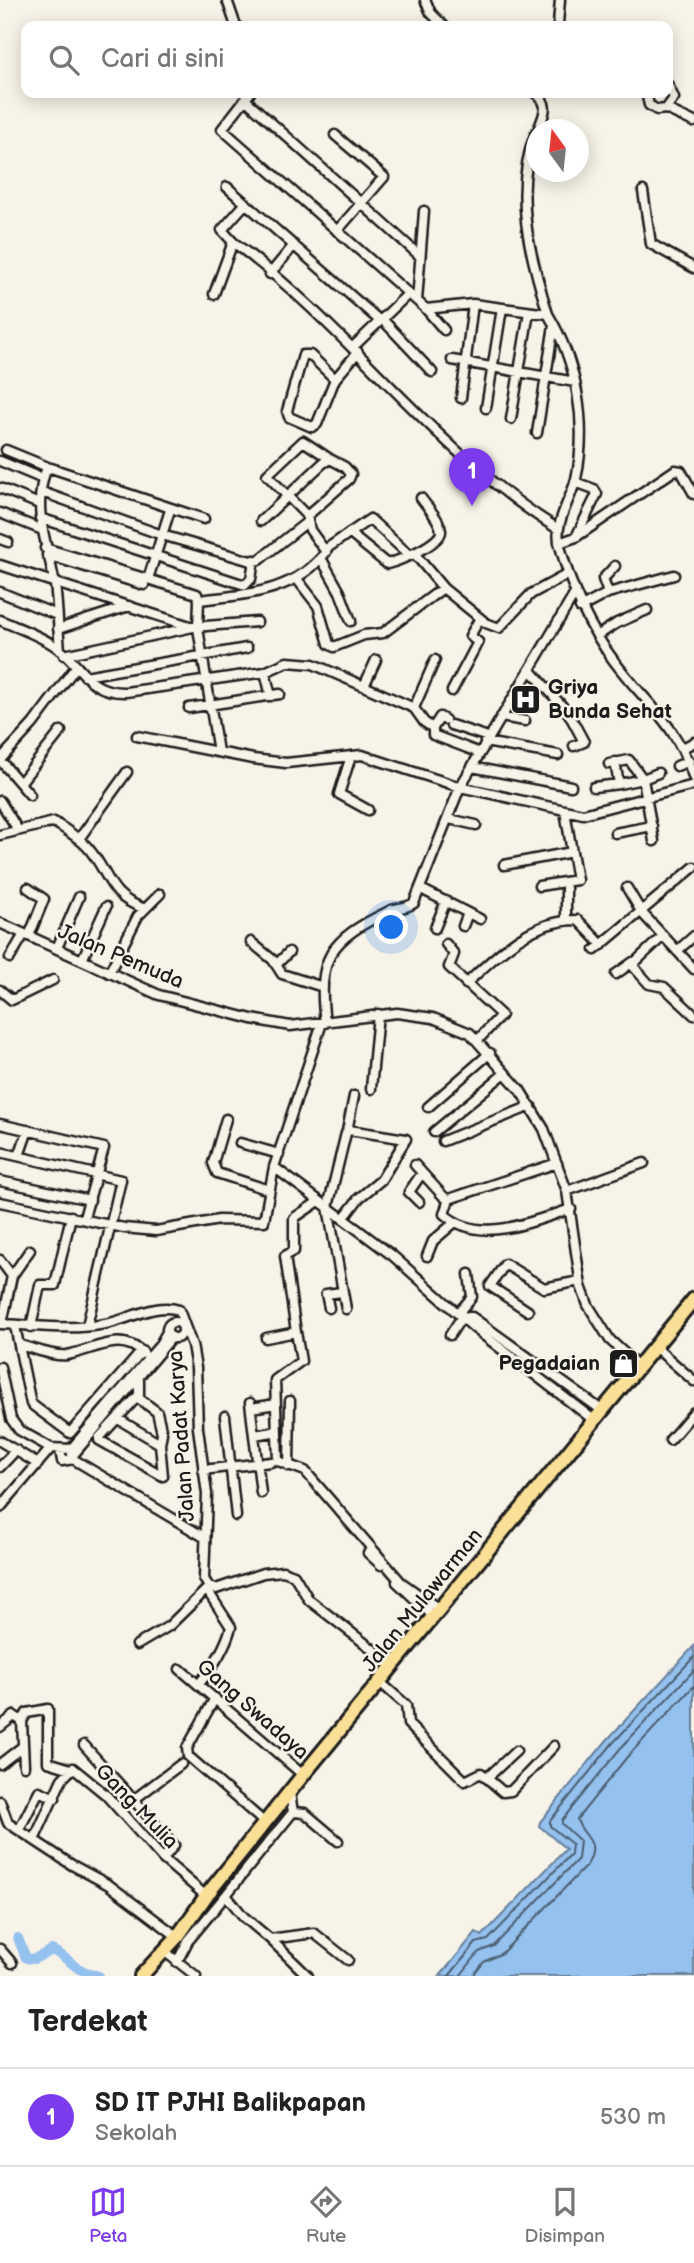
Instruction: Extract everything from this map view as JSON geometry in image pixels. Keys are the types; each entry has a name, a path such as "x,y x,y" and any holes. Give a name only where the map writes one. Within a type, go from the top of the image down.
{"highway":[{"name":"Jalan Mulawarman","path":"141,1976 694,1299"},
{"name":"Jalan Mulawarman","path":"133,1976 178,1931"}],"street":[{"path":"227,0 234,21"},
{"path":"425,0 431,13 439,21"},
{"path":"558,21 560,0"},
{"path":"666,109 673,97"},
{"path":"247,98 222,130 426,309 444,330"},
{"path":"249,98 421,256"},
{"path":"541,119 546,106 542,98"},
{"path":"647,98 649,105 657,110 666,109 694,122"},
{"path":"335,135 383,174 380,182 337,231"},
{"path":"526,182 531,257 548,314 571,362 580,417 575,482 558,529 559,543 580,608 614,662 663,716 683,748 694,779"},
{"path":"227,187 381,320 432,372"},
{"path":"643,191 651,244 694,268"},
{"path":"246,203 222,230 233,242 355,349 433,431 518,505 558,529"},
{"path":"417,301 424,211"},
{"path":"214,294 233,242"},
{"path":"270,274 294,245"},
{"path":"335,379 310,355 303,355 287,411 289,417 314,426 335,379 355,349 407,295"},
{"path":"426,309 473,304 548,314"},
{"path":"461,398 473,304"},
{"path":"486,408 502,308"},
{"path":"511,419 529,312"},
{"path":"537,433 554,323"},
{"path":"452,360 575,382"},
{"path":"40,518 245,585 251,579 254,560 307,519 351,476 345,467 303,441 267,475 307,519 326,549"},
{"path":"6,450 170,510 204,519"},
{"path":"261,521 330,458"},
{"path":"0,461 43,479"},
{"path":"50,468 43,479 39,504 40,529 54,585 62,652"},
{"path":"559,543 576,537 675,470 681,471 694,494"},
{"path":"84,492 88,481"},
{"path":"575,482 594,489 597,494 576,537"},
{"path":"0,488 39,504"},
{"path":"42,492 162,535 254,560"},
{"path":"349,533 387,564 411,554 439,539 441,535 439,523 421,498"},
{"path":"146,582 170,510"},
{"path":"0,513 40,529"},
{"path":"199,600 261,593 297,579 321,558 326,549 372,520 411,554 443,588 480,618 499,628 531,594 568,574"},
{"path":"46,552 146,582 197,594 199,600 196,627 218,752"},
{"path":"321,558 340,592 351,621"},
{"path":"0,565 54,585 196,627"},
{"path":"608,593 603,579 615,566"},
{"path":"580,608 608,593 674,575"},
{"path":"297,579 312,596 329,644 334,647 364,635 383,633 443,588"},
{"path":"0,592 57,615"},
{"path":"0,1202 31,1211 156,1231 219,1220 264,1221 274,1167 323,1023 324,964 337,946 370,921 391,910 412,905 421,889 460,787 574,595"},
{"path":"58,629 130,606"},
{"path":"597,636 617,623 647,610"},
{"path":"452,691 478,642 470,636 480,618"},
{"path":"0,620 62,652 101,689 126,692 265,673 287,662 313,664 414,708 424,722 433,728 435,736 480,753"},
{"path":"62,652 196,627 257,622"},
{"path":"85,676 247,648"},
{"path":"363,686 376,660"},
{"path":"414,708 435,660"},
{"path":"30,795 0,760 33,724 75,667"},
{"path":"530,669 575,722 584,742 574,746"},
{"path":"265,673 271,696"},
{"path":"188,708 280,694"},
{"path":"433,728 440,717 486,740 558,755"},
{"path":"501,717 525,721"},
{"path":"20,783 61,731"},
{"path":"138,736 286,763 362,755 460,787 583,814 694,785"},
{"path":"683,748 694,742"},
{"path":"351,755 339,794 368,810"},
{"path":"619,784 612,763 629,760 643,779 654,841"},
{"path":"677,766 688,761"},
{"path":"472,768 571,786"},
{"path":"79,839 127,772"},
{"path":"594,787 643,779 658,773"},
{"path":"0,801 18,830"},
{"path":"539,886 577,880 565,811"},
{"path":"449,820 476,825"},
{"path":"0,835 51,821 79,839 94,856 110,886 123,898 143,908"},
{"path":"615,833 652,827"},
{"path":"504,864 572,852"},
{"path":"466,984 526,933 566,921 581,922 598,948 694,867"},
{"path":"10,958 27,935 44,899 28,888"},
{"path":"566,888 566,921"},
{"path":"627,888 642,913 662,937 694,968"},
{"path":"421,889 480,919"},
{"path":"109,973 143,908 160,894"},
{"path":"57,948 79,897"},
{"path":"435,928 446,901"},
{"path":"82,960 106,907"},
{"path":"463,926 468,913"},
{"name":"Jalan Pemuda","path":"0,923 159,995 228,1014 290,1026 397,1013 433,1018 451,1024 478,1040 531,1106 567,1191 580,1282 598,1324 638,1366"},
{"path":"259,934 249,944 276,965 282,974 323,987"},
{"path":"677,951 694,936"},
{"path":"616,974 662,937"},
{"path":"446,944 454,954 449,967 501,1015 478,1040"},
{"path":"276,965 289,953"},
{"path":"633,962 634,967 649,984 664,988 694,1015"},
{"path":"0,990 12,1000 52,980"},
{"path":"371,1089 378,1014"},
{"path":"428,1107 490,1054"},
{"path":"434,1132 505,1073"},
{"path":"346,1309 328,1207 354,1096"},
{"path":"443,1141 531,1106"},
{"path":"226,1119 214,1163 217,1173 270,1190"},
{"path":"0,1124 101,1146 105,1151 86,1214"},
{"path":"19,1156 27,1130"},
{"path":"343,1220 359,1198 381,1180 406,1139 347,1131"},
{"path":"240,1143 279,1154"},
{"path":"0,1152 119,1178 122,1182 87,1326"},
{"path":"449,1199 557,1163"},
{"path":"567,1191 644,1163"},
{"path":"415,1165 449,1199"},
{"path":"274,1167 328,1207 463,1315 473,1326 599,1416"},
{"path":"419,1202 409,1192 422,1173"},
{"path":"0,1181 90,1200"},
{"path":"449,1199 444,1214 454,1223 490,1230 503,1229 571,1209"},
{"path":"319,1201 294,1218 294,1251 285,1256 301,1361 275,1381 277,1460 305,1471 401,1582 436,1612"},
{"path":"31,1327 40,1285 55,1285 71,1216"},
{"path":"427,1256 433,1241 454,1223"},
{"path":"0,1367 10,1413 19,1430 55,1449 62,1461 73,1454 139,1380 170,1335 168,1326 179,1316 168,1306 104,1325 64,1329 1,1324 3,1302 12,1276 30,1250"},
{"path":"0,1260 12,1276"},
{"path":"528,1311 490,1286 504,1265 509,1264 544,1288 580,1282"},
{"path":"450,1335 472,1297 469,1274"},
{"path":"329,1308 326,1294 342,1292"},
{"name":"Jalan Padat Karya","path":"179,1316 196,1368 207,1494 204,1579 208,1589"},
{"path":"15,1326 31,1404 70,1433 142,1351"},
{"path":"73,1454 170,1335 184,1330"},
{"path":"266,1338 296,1332"},
{"path":"19,1345 68,1355 121,1341 134,1344 149,1359"},
{"path":"656,1347 694,1381"},
{"path":"137,1397 157,1412 162,1433 160,1444 165,1474 161,1477 99,1440 137,1397 139,1380"},
{"path":"289,1466 290,1401"},
{"path":"261,1493 251,1406 270,1405"},
{"path":"670,1440 694,1412"},
{"path":"0,1416 10,1413"},
{"path":"225,1416 236,1516"},
{"path":"118,1419 160,1444"},
{"path":"254,1435 273,1432"},
{"path":"0,1441 38,1464"},
{"path":"0,1508 38,1464 55,1449 65,1447 204,1536"},
{"path":"0,1467 16,1450"},
{"path":"203,1470 271,1462"},
{"path":"368,1553 436,1612"},
{"path":"137,1645 169,1626 208,1589 233,1586 263,1573 284,1571 293,1575 309,1600 393,1665"},
{"path":"199,1685 217,1661 217,1655 231,1627 208,1589"},
{"name":"Gang Swadaya","path":"180,1669 303,1775"},
{"path":"381,1683 406,1705 408,1724 463,1780 479,1773 503,1792 511,1791 554,1746"},
{"path":"215,1698 187,1748 188,1756 265,1823"},
{"path":"24,1766 22,1721 27,1713 48,1709 48,1762 71,1769"},
{"path":"0,1727 14,1716 22,1721"},
{"path":"84,1745 174,1845 163,1859"},
{"path":"0,1764 22,1747"},
{"path":"487,1778 516,1751"},
{"path":"132,1801 181,1765"},
{"name":"Gang Mulia","path":"34,1840 62,1779 75,1768 106,1795 163,1859 206,1896"},
{"path":"106,1795 119,1784"},
{"path":"19,1830 39,1791 55,1798"},
{"path":"177,1962 188,1941 293,1812 290,1793"},
{"path":"0,1801 4,1826 19,1830 178,1931"},
{"path":"293,1812 305,1813 338,1841"},
{"path":"226,1895 244,1917 271,1939 308,1976"},
{"path":"271,1939 314,1933 348,1959"},
{"path":"0,1949 12,1964"},
{"path":"164,1951 196,1976"}],"water":[{"path":"694,1646 694,1976 440,1976 476,1932 482,1936 566,1849 539,1826 540,1822 607,1740"}],"waterway":[{"path":"18,1938 26,1958 34,1959 52,1950 77,1968 99,1976"}],"place":[{"name":"SD IT PJHI Balikpapan","path":"472,506"},
{"name":"Griya Bunda Sehat","path":"525,699"},
{"name":"Pegadaian","path":"623,1363"}]}
